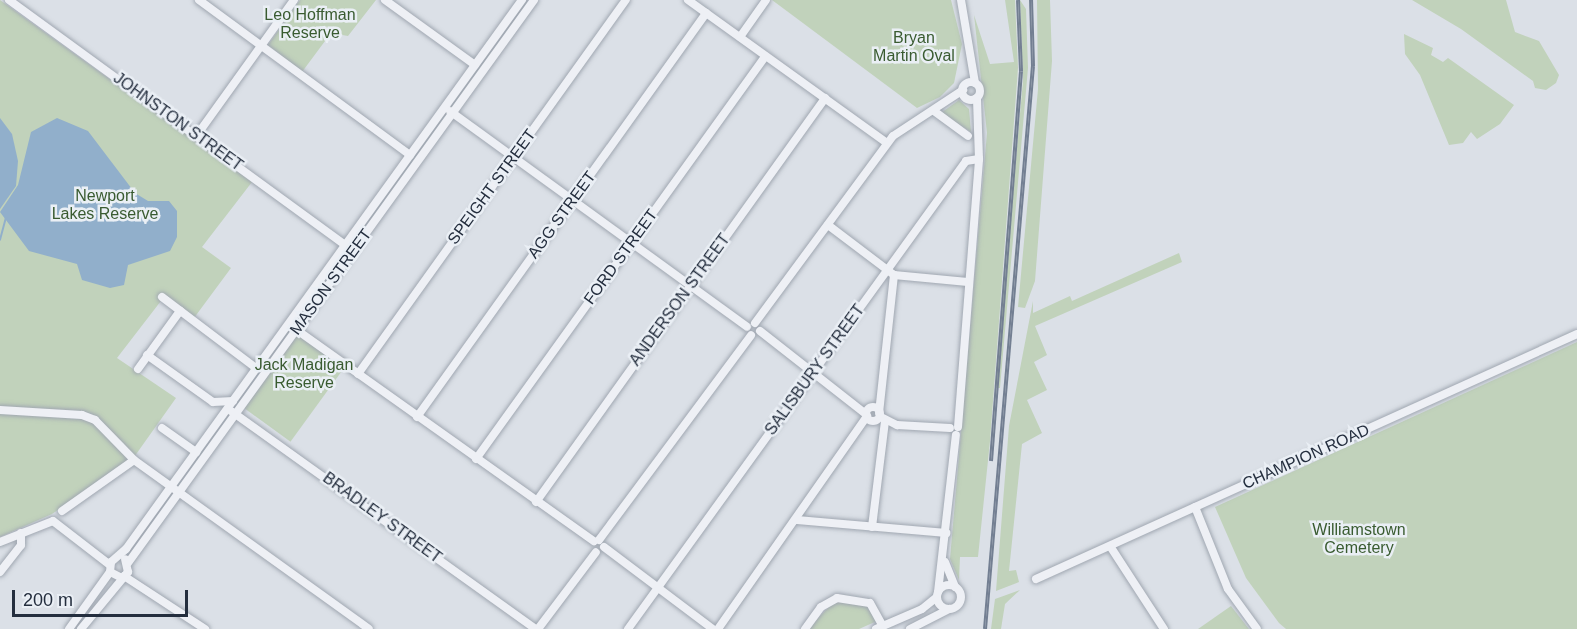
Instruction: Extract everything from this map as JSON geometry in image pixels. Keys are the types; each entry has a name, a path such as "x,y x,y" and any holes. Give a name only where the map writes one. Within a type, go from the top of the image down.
{"street":[{"name":"JOHNSTON STREET","path":"9,0 345,245"},
{"path":"199,0 410,155"},
{"path":"196,135 294,0"},
{"path":"385,0 475,65"},
{"name":"MASON STREET","path":"69,629 113,563 227,410 522,0"},
{"name":"MASON STREET","path":"81,629 125,571 534,0"},
{"name":"SPEIGHT STREET","path":"358,374 626,0"},
{"path":"688,0 887,142"},
{"path":"740,37 766,0"},
{"path":"950,609 937,594 946,533 954,447 953,430 957,409 978,159 976,111 969,92 971,58 961,0"},
{"name":"AGG STREET","path":"417,417 706,13"},
{"name":"FORD STREET","path":"476,459 766,56"},
{"path":"537,629 887,142 904,125 934,111 950,99 969,92"},
{"name":"ANDERSON STREET","path":"536,502 825,98"},
{"path":"445,107 875,416 897,425 953,430"},
{"path":"934,111 968,136"},
{"name":"SALISBURY STREET","path":"628,629 814,372 891,272 966,161 978,159"},
{"path":"828,225 891,272 968,282"},
{"path":"872,527 875,416 883,396 891,272"},
{"path":"162,297 256,368"},
{"path":"138,369 180,311"},
{"path":"289,324 713,629"},
{"name":"CHAMPION ROAD","path":"1036,579 1577,334"},
{"path":"147,355 213,402 234,400"},
{"path":"0,410 82,415 95,420 134,460 369,629"},
{"name":"BRADLEY STREET","path":"227,410 236,413 537,629"},
{"path":"718,629 862,429 875,416"},
{"path":"162,428 196,452"},
{"path":"62,511 134,460"},
{"path":"1195,507 1228,589 1257,629"},
{"path":"797,519 946,533"},
{"path":"0,542 50,521 125,571 205,629"},
{"path":"0,572 15,551 17,535"},
{"path":"1110,546 1164,629"},
{"path":"910,629 950,609 960,600 944,550"},
{"path":"113,563 125,571"},
{"path":"805,629 821,607 837,598 870,603 880,627 922,609 937,594 956,587"},
{"path":"930,619 933,629"}],"green space":[{"name":"Newport Lakes Reserve","path":"0,0 252,182 202,247 231,268 194,318 164,297 117,358 176,398 132,460 52,514 0,537"},
{"name":"Leo Hoffman Reserve","path":"300,0 376,0 348,36 331,33 302,72 268,45"},
{"name":"Bryan Martin Oval","path":"772,0 951,0 962,44 954,83 940,97 917,108"},
{"path":"1005,0 1015,0 1018,68 990,441 978,557 960,557 959,580 950,559 987,133 974,15 990,64 1014,62"},
{"path":"1020,0 1026,9 1028,68 1000,388 995,388 1023,81"},
{"path":"1037,0 1050,0 1052,61 1035,281 1025,308 1018,307 1038,89"},
{"path":"1412,0 1506,0 1515,32 1539,41 1559,75 1556,83 1546,90 1535,88 1533,81 1461,29"},
{"path":"1404,34 1433,48 1431,55 1443,62 1448,58 1514,105 1500,124 1477,139 1471,132 1463,143 1449,145 1420,75 1405,54"},
{"path":"959,100 969,109 971,132 941,113"},
{"path":"1179,253 1182,262 1035,326 1047,355 1034,362 1047,390 1027,400 1042,433 1022,444 1009,571 1016,570 1019,582 996,591 1009,426 1033,301 1033,313 1070,296 1072,301"},
{"name":"Jack Madigan Reserve","path":"299,333 345,367 290,442 244,408"},
{"name":"Williamstown Cemetery","path":"1577,342 1577,629 1286,629 1279,623 1246,578 1215,507"},
{"path":"1020,590 1005,604 1001,629 991,629 995,599"},
{"path":"835,601 866,604 877,621 859,629 807,629"},
{"path":"1231,606 1249,629 1198,629"}],"water":[{"path":"0,118 12,134 18,161 16,186 0,209"},
{"path":"57,118 88,131 135,193 148,201 169,201 177,211 177,237 170,251 128,265 124,285 110,288 82,280 77,264 29,251 0,212 18,185 31,132"}],"waterway":[{"path":"0,240 6,218"}],"railway":[{"path":"991,461 1021,71 1018,0"},
{"path":"985,629 1033,66 1031,0"}]}
